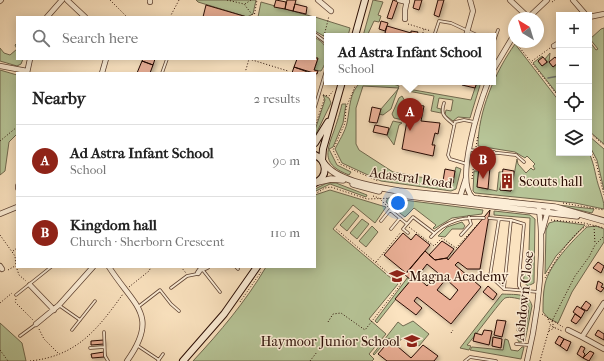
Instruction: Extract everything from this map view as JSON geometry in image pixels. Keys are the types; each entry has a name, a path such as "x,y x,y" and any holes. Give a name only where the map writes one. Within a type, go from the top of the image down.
{"main road":[{"path":"356,33 365,0"},
{"path":"316,183 323,177 325,169 323,149 341,85"},
{"path":"316,141 334,112"},
{"path":"316,156 323,161"},
{"path":"183,361 224,314 256,268"}],"street":[{"path":"49,16 62,0"},
{"path":"66,0 84,16"},
{"path":"318,0 331,11"},
{"path":"399,0 407,1 405,19"},
{"path":"467,33 473,10 470,0"},
{"path":"510,0 523,12"},
{"path":"535,12 547,0"},
{"path":"573,0 583,12"},
{"path":"592,16 604,14"},
{"path":"496,65 508,45"},
{"path":"0,66 27,72 30,60"},
{"path":"102,72 106,60"},
{"path":"460,197 473,150 475,122 489,85"},
{"name":"Adastral Road","path":"323,161 336,174 374,187 473,198 548,209 594,217 604,221"},
{"path":"466,176 470,195 473,198"},
{"path":"323,177 337,178 373,190 460,197"},
{"path":"316,183 337,178"},
{"path":"460,197 469,187"},
{"name":"Adastral Road","path":"460,197 496,203 504,207 539,208"},
{"path":"0,214 16,208"},
{"path":"539,208 541,233"},
{"path":"541,233 548,209"},
{"name":"Ashdown Close","path":"526,361 531,345 538,292 541,233"},
{"path":"36,324 54,310 93,268"},
{"path":"110,268 138,307 144,322 138,346 127,361"},
{"path":"29,283 54,310"},
{"path":"582,337 604,304"},
{"path":"568,330 604,349"}],"lane":[{"path":"436,33 439,21 451,24 465,33"},
{"path":"496,36 498,30"},
{"path":"316,35 323,39"},
{"path":"162,72 167,60"},
{"path":"316,104 324,77"},
{"path":"444,104 441,112 453,124"},
{"path":"453,124 460,120 475,122"},
{"path":"453,124 448,155 450,159 468,164"},
{"path":"473,150 516,155 524,162"},
{"path":"492,162 494,152"},
{"path":"381,221 390,210 406,224"},
{"path":"408,233 403,229 413,216 434,233"},
{"path":"391,229 400,218"},
{"path":"461,235 471,224 470,218"},
{"path":"431,237 434,233 450,222 470,218 484,218"},
{"path":"489,218 511,220 524,224 519,279 519,286 522,291"},
{"path":"500,219 490,276 504,289 538,292"},
{"path":"504,289 511,220"},
{"path":"16,295 29,283 50,268"},
{"path":"171,288 187,276 202,269 220,292"},
{"path":"138,307 160,290 171,304 179,311"},
{"path":"72,330 95,301"},
{"path":"59,305 80,320"},
{"path":"20,336 36,324"},
{"path":"104,332 105,356 108,361"},
{"path":"516,344 531,345"},
{"path":"138,346 159,360 163,354"},
{"path":"90,348 104,347"},
{"path":"465,361 470,357 496,361"}],"path":[{"path":"110,0 126,16"},
{"path":"171,16 179,0"},
{"path":"227,0 244,4 253,16"},
{"path":"244,4 250,0"},
{"path":"254,16 257,0"},
{"path":"325,33 331,11"},
{"path":"405,19 409,25 436,33"},
{"path":"423,33 424,29"},
{"path":"532,62 554,46"},
{"path":"521,48 556,93"},
{"path":"244,72 249,60"},
{"path":"252,60 288,72"},
{"path":"496,74 499,70"},
{"path":"320,98 322,94 329,96 337,85"},
{"path":"356,85 348,103 345,123 333,150 340,164 380,182 369,180"},
{"path":"316,123 324,100 323,98"},
{"path":"341,103 348,103"},
{"path":"0,141 16,128"},
{"path":"469,187 473,150 478,131"},
{"path":"592,135 604,145"},
{"path":"592,155 596,162 604,195"},
{"path":"368,194 379,198 390,210"},
{"path":"543,282 557,258 569,242 584,226 591,224 597,208"},
{"path":"406,224 434,246 442,238"},
{"path":"594,225 595,245"},
{"path":"328,322 331,316 336,313 341,313 362,329 367,329 401,284 335,228"},
{"path":"375,263 403,229"},
{"path":"0,235 13,251 16,258"},
{"path":"554,328 552,321 575,276 589,257 595,245 604,236"},
{"path":"1,268 10,270 16,265"},
{"path":"17,268 19,275 29,283"},
{"path":"30,361 55,354 82,342 100,323 125,290 149,271 150,268"},
{"path":"542,314 568,330"},
{"path":"540,361 550,326 548,319"},
{"path":"550,326 565,332 568,330"},
{"path":"549,331 554,328"},
{"path":"0,350 8,361"},
{"path":"310,361 317,352"}],"green space":[{"path":"196,0 256,0 253,14 249,16 244,16 198,2"},
{"path":"373,0 383,2 378,15 381,16 379,22 374,21 368,33 364,33"},
{"path":"261,2 310,16 258,16"},
{"path":"316,17 350,28 349,33 324,33 324,36 316,32"},
{"path":"604,28 604,144 592,134 592,45 596,50 598,49 592,42 592,37"},
{"path":"316,39 324,45 324,66 321,71 314,70 318,59 316,58"},
{"path":"0,48 4,53 10,55 16,50 16,60 23,60 21,64 17,66 0,61"},
{"path":"512,48 518,48 556,97 556,156 590,156 603,199 604,209 575,203 475,193 473,191 474,171 479,171 478,187 497,191 499,172 503,172 500,190 511,191 517,159 518,164 526,173 531,168 533,170 535,169 533,166 535,164 527,156 525,158 515,152 478,146 484,106 493,85 496,85 496,78"},
{"path":"550,53 549,62 553,67 556,64 556,92 533,63 542,56 543,57 538,61 542,66 548,62 545,59"},
{"path":"0,70 16,75 16,135 9,142 5,171 0,175"},
{"path":"396,85 399,86 398,88 363,86 356,108 356,144 359,150 393,172 452,183 456,167 461,169 456,189 451,191 381,181 342,163 335,149 346,126 352,96 357,86"},
{"path":"476,85 480,85 470,118 458,117 453,121 445,115 446,110 451,111 453,100 439,98 437,108 441,109 441,113 431,111 434,96 408,91 408,89 471,100"},
{"path":"398,89 391,109 383,115 379,114 381,109"},
{"path":"323,95 329,98 331,103 316,134 316,127 325,100"},
{"path":"402,96 406,103 403,120 394,118 392,114 399,98"},
{"path":"342,104 346,104 343,123 333,147 329,149 337,165 351,172 349,175 334,167 328,158 329,146"},
{"path":"393,121 402,123 399,125 394,145 387,135"},
{"path":"592,139 604,149 604,190 597,160 592,151"},
{"path":"327,183 336,183 367,195 366,197 330,184 316,191 316,188"},
{"path":"330,190 386,207 375,223 353,205 333,229 398,284 369,319 386,334 369,354 374,359 372,361 193,361 232,316 265,268 316,268 316,195"},
{"path":"478,196 594,209 592,213 570,208"},
{"path":"388,198 483,210 482,214 452,218 434,229 433,228 436,225 414,208 405,217 386,202"},
{"path":"353,211 359,216 347,231 340,225"},
{"path":"494,211 530,215 535,219 534,283 528,286 523,282 529,250 530,218 494,215"},
{"path":"362,219 369,224 357,239 350,233"},
{"path":"556,221 585,225 556,256 545,274 546,230 549,223"},
{"path":"462,222 465,226 463,229 452,229 445,237 438,236 447,227"},
{"path":"372,226 378,232 366,247 359,241"},
{"path":"596,226 604,229 604,242 572,292 558,323 548,318 543,312 544,291 547,277 556,261 575,239 587,227"},
{"path":"408,277 411,280 377,323 375,321"},
{"path":"502,294 524,296 528,298 532,306 525,341 519,342 517,339 523,339 521,332 517,331 518,325 525,326 527,323 529,307 524,300 507,297 498,305 467,345 471,346 469,350 460,348"},
{"path":"413,321 429,334 419,346 402,339 396,343 389,338 374,355 373,354 398,322 403,326"},
{"path":"0,323 22,343 26,361 0,361"},
{"path":"505,339 508,340 511,350 518,351 524,347 521,359 470,350 472,347 503,350"}],"building":[{"path":"276,0 286,2 285,9 274,7"},
{"path":"287,0 296,0 293,11 285,9"},
{"path":"393,0 398,2 392,19 387,18"},
{"path":"415,0 422,0 419,10 413,8"},
{"path":"438,0 444,0 439,17 434,15"},
{"path":"295,4 307,7 306,14 293,11"},
{"path":"206,5 244,16 203,16"},
{"path":"381,21 388,23 385,31 379,29"},
{"path":"387,26 411,33 385,33"},
{"path":"411,31 418,32 411,33"},
{"path":"543,57 547,62 542,66 538,61"},
{"path":"555,57 556,58 556,64 553,67 549,62"},
{"path":"316,58 318,58 314,70 318,71 317,74 316,72 310,72 294,67 297,60 316,60"},
{"path":"142,60 155,60 153,65"},
{"path":"142,61 153,65 150,72 137,72"},
{"path":"294,67 307,72 292,72"},
{"path":"462,85 476,85 475,88"},
{"path":"410,104 424,106 421,121 440,123 438,134 435,133 432,145 435,145 433,156 402,149"},
{"path":"372,107 381,109 377,123 369,122"},
{"path":"375,125 389,128 387,135 373,132"},
{"path":"479,166 490,167 488,189 477,187"},
{"path":"445,169 455,171 453,183 443,181"},
{"name":"Scouts hall","path":"503,169 514,171 511,191 500,190"},
{"path":"490,210 480,269 467,269 458,262 455,265 481,287 451,324 417,297 414,301 422,308 416,315 395,299 411,280 405,275 425,251 435,260 447,258 448,260","holes":["427,264 438,273 427,286 417,277","446,279 458,290 450,300 437,290"]},
{"path":"403,233 411,240 416,234 430,245 406,273 384,255"},
{"path":"442,241 454,249 447,258 435,260 429,255"},
{"path":"598,262 604,266 601,273 593,268"},
{"path":"598,281 603,284 601,287 604,288 601,292 596,289"},
{"path":"488,286 497,294 493,300 483,292"},
{"path":"586,301 591,305 587,311 581,308"},
{"path":"577,306 585,311 581,318 573,312"},
{"path":"575,314 581,318 576,324 571,321"},
{"path":"497,320 506,321 502,337 494,335"},
{"path":"484,330 492,331 489,345 473,341 475,333 482,335"},
{"path":"598,330 604,334 604,340 595,335"},
{"path":"559,336 564,339 560,346 555,343"},
{"path":"493,337 502,339 501,348 492,346"},
{"path":"564,339 571,342 567,351 560,346"},
{"path":"104,340 104,344 91,345 91,341"},
{"path":"390,340 411,358 423,345 438,356 434,361 387,361 378,354"},
{"path":"581,346 585,348 583,358 577,354"},
{"path":"590,351 594,353 589,361 583,358"},
{"path":"104,352 104,357 92,358 91,354"}],"waterway":[{"path":"548,78 556,77"}],"place":[{"name":"Ad Astra Infant School","path":"410,131"},
{"name":"Kingdom hall","path":"483,179"},
{"name":"Scouts hall","path":"507,181"},
{"name":"Magna Academy","path":"397,276"},
{"name":"Haymoor Junior School","path":"412,341"}]}
